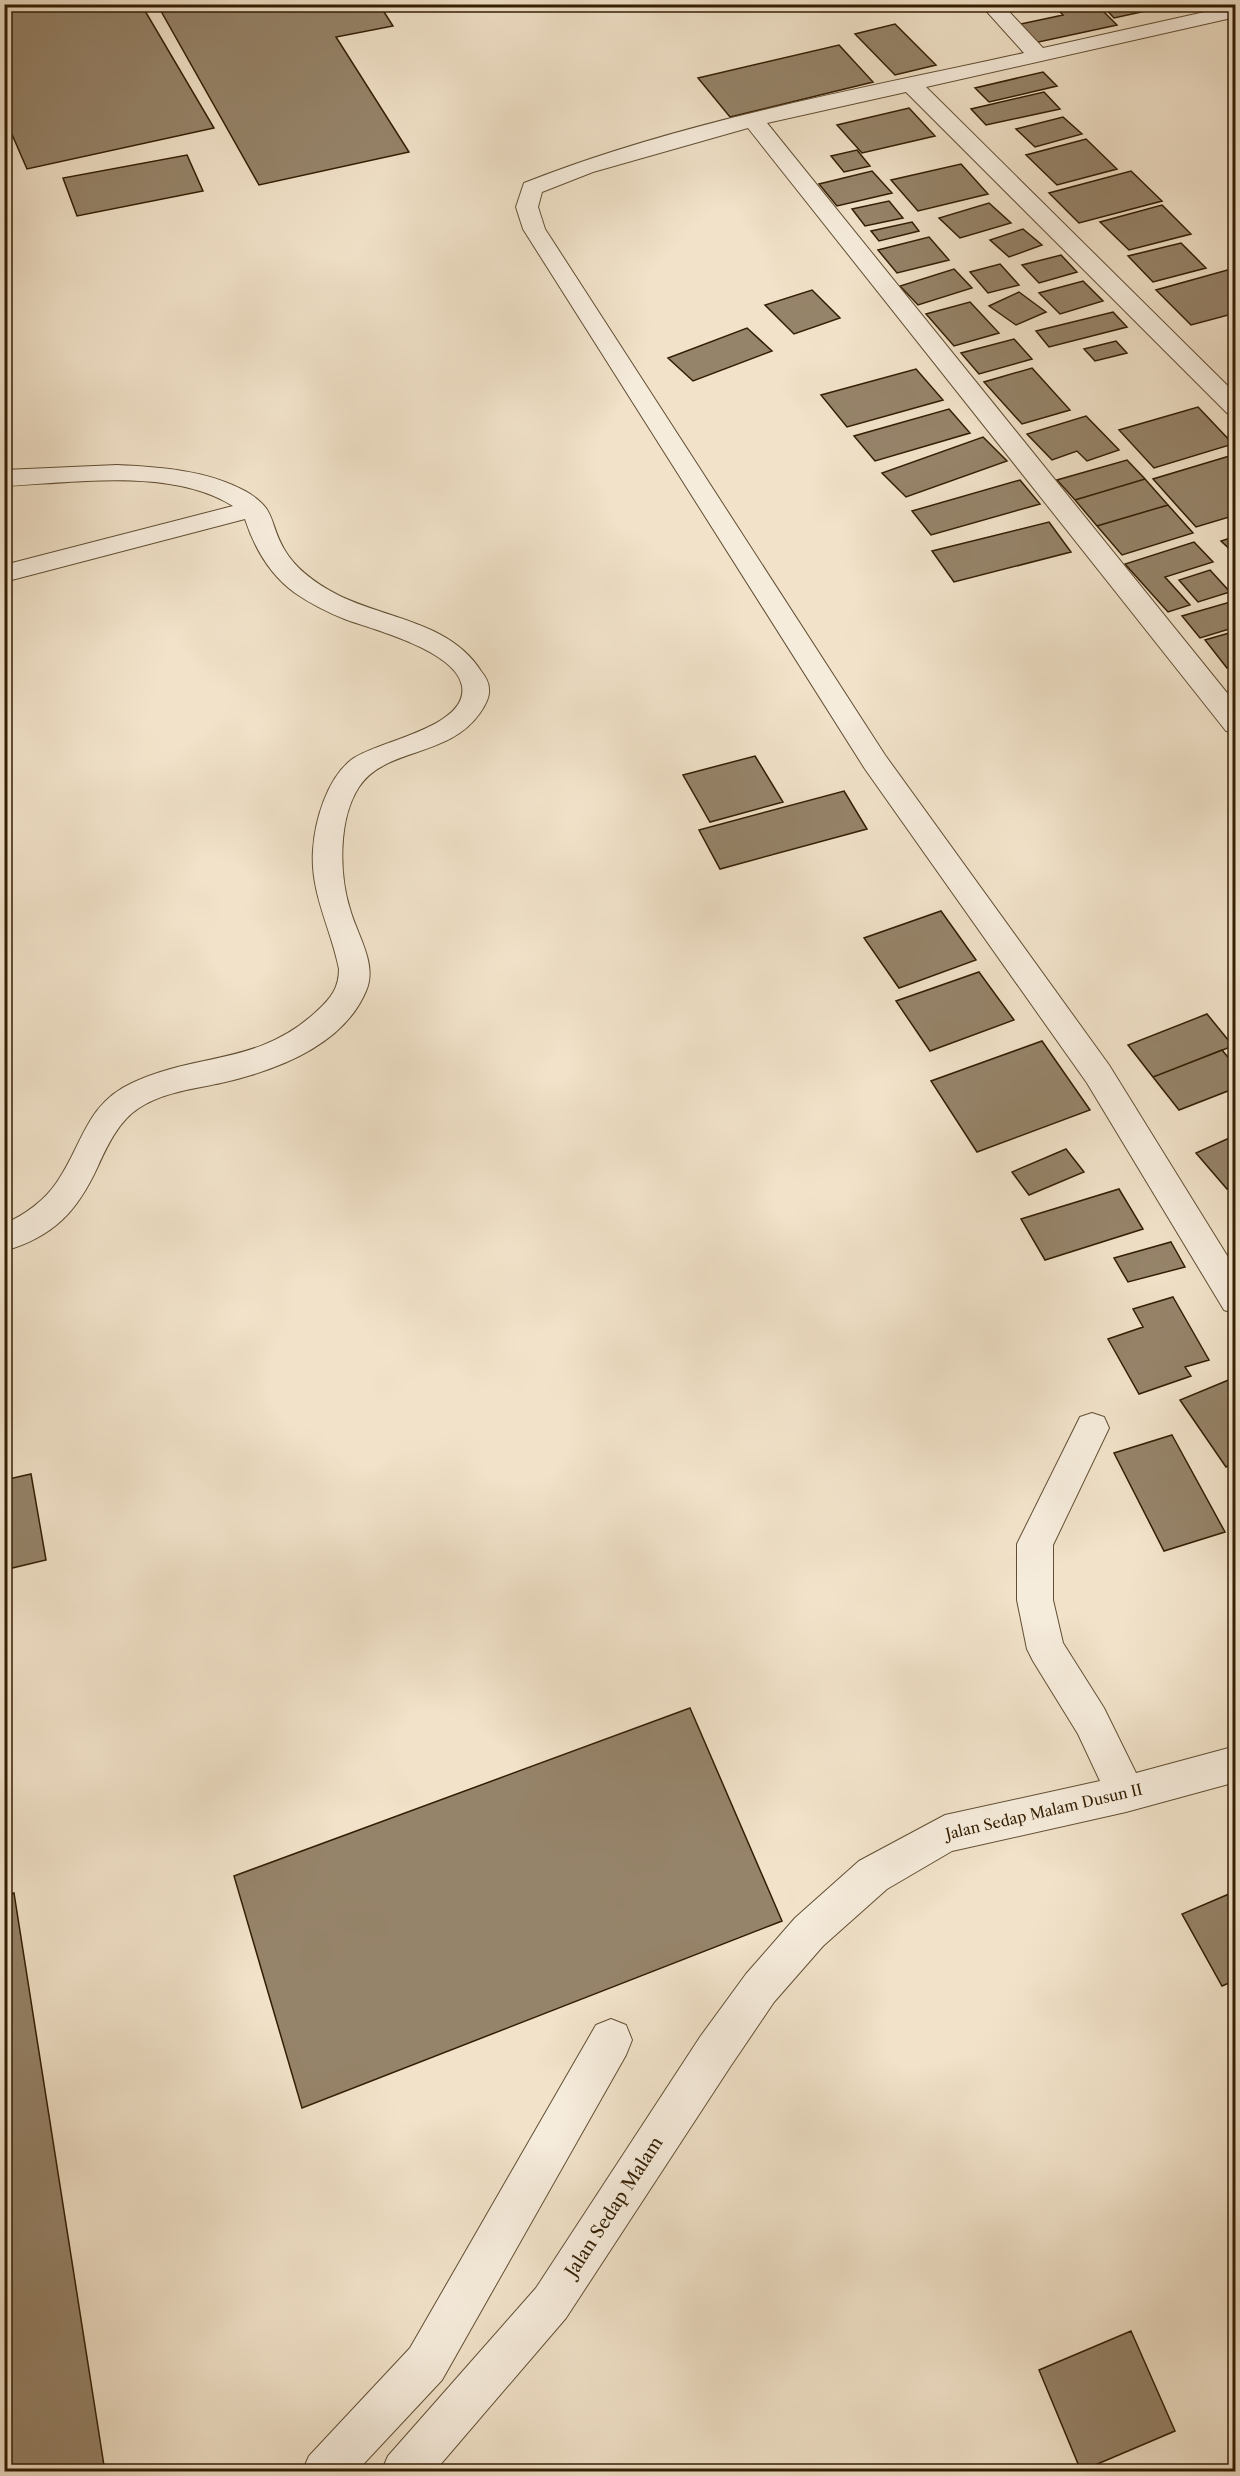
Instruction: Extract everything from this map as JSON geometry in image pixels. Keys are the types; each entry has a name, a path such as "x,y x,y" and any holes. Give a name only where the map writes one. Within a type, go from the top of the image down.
{"street":[{"path":"990,4 1037,54"},
{"path":"1236,11 1037,54 753,120 585,167 532,188 527,207 534,229 875,762 1098,1074 1236,1300"},
{"path":"910,85 1236,408"},
{"path":"753,120 1236,724"},
{"path":"4,478 122,474 168,477 227,492 255,508 262,534 275,558 291,577 320,597 357,613 392,622 446,650 462,665 476,685 474,702 464,717 452,727 433,738 376,758 348,779 342,792 327,848 333,903 355,968 353,987 336,1013 305,1039 253,1063 147,1090 114,1109 91,1144 74,1186 53,1212 15,1236 4,1238"},
{"path":"4,574 255,508"},
{"path":"1092,1428 1035,1544 1035,1600 1046,1649 1092,1720 1126,1794"},
{"name":"Jalan Sedap Malam Dusun II","path":"809,1932 873,1875 945,1834 1126,1794 1236,1764"},
{"name":"Jalan Sedap Malam","path":"404,2472 551,2303 715,2052 760,1988 809,1932"},
{"path":"325,2472 426,2364 611,2040"}],"building":[{"path":"4,4 141,4 214,128 27,169 4,116"},
{"path":"157,4 379,4 393,26 336,37 409,152 259,185"},
{"path":"1080,4 1096,4 1117,25 1034,43 1016,25 1063,15 1057,9"},
{"path":"1101,4 1178,4 1114,18"},
{"path":"895,24 936,65 895,75 855,34"},
{"path":"839,45 873,82 730,117 698,78"},
{"path":"1043,72 1057,86 989,102 975,88"},
{"path":"1044,92 1060,109 986,125 971,109"},
{"path":"909,108 935,136 862,153 837,125"},
{"path":"1063,117 1082,134 1035,147 1016,129"},
{"path":"1086,139 1117,169 1057,185 1026,155"},
{"path":"857,150 870,166 844,172 831,156"},
{"path":"187,155 203,191 77,216 63,178"},
{"path":"961,164 988,194 918,211 891,180"},
{"path":"872,171 892,193 837,206 819,184"},
{"path":"1131,171 1162,201 1079,223 1049,193"},
{"path":"889,201 903,218 865,226 852,209"},
{"path":"989,203 1011,223 960,238 939,218"},
{"path":"1162,205 1191,234 1129,250 1100,222"},
{"path":"912,222 919,231 879,241 871,231"},
{"path":"1023,229 1042,245 1009,257 990,240"},
{"path":"929,237 949,260 897,273 878,250"},
{"path":"1181,243 1206,268 1153,282 1128,256"},
{"path":"1061,255 1077,272 1039,283 1022,265"},
{"path":"1000,264 1019,285 988,293 970,272"},
{"path":"954,269 972,288 918,305 900,286"},
{"path":"1231,269 1236,273 1236,313 1191,325 1156,290"},
{"path":"1083,281 1103,301 1060,314 1039,293"},
{"path":"812,290 840,318 794,334 765,305"},
{"path":"1019,292 1046,312 1016,325 989,306"},
{"path":"970,302 999,333 954,346 926,314"},
{"path":"1113,312 1127,327 1049,347 1036,331"},
{"path":"747,328 772,351 693,381 668,358"},
{"path":"1014,339 1032,359 979,374 961,353"},
{"path":"1116,341 1127,353 1095,361 1084,349"},
{"path":"1032,368 1070,410 1022,424 984,382"},
{"path":"916,369 943,400 847,427 821,395"},
{"path":"1198,407 1233,444 1154,468 1119,430"},
{"path":"949,409 970,433 875,461 854,436"},
{"path":"1086,416 1119,450 1087,461 1077,451 1052,460 1027,434"},
{"path":"983,437 1007,461 906,497 882,473"},
{"path":"1236,454 1236,515 1196,527 1153,479"},
{"path":"1127,460 1145,479 1075,500 1057,480"},
{"path":"1145,479 1168,505 1097,526 1075,500"},
{"path":"1020,480 1040,504 931,535 912,511"},
{"path":"1168,505 1193,533 1122,555 1097,526"},
{"path":"1049,522 1071,552 954,582 932,551"},
{"path":"1236,536 1236,555 1221,541"},
{"path":"1194,542 1213,562 1165,577 1190,605 1168,612 1125,564"},
{"path":"1210,570 1230,592 1198,602 1179,580"},
{"path":"1230,602 1236,608 1236,627 1200,638 1182,616"},
{"path":"1236,631 1236,665 1227,668 1205,640"},
{"path":"755,756 783,802 710,822 683,775"},
{"path":"844,791 867,829 720,869 699,830"},
{"path":"941,911 976,960 899,988 864,938"},
{"path":"979,972 1014,1020 930,1051 896,1001"},
{"path":"1207,1014 1233,1046 1153,1077 1128,1045"},
{"path":"1042,1041 1090,1110 977,1152 931,1081"},
{"path":"1222,1050 1236,1067 1236,1099 1228,1091 1179,1110 1153,1077"},
{"path":"1236,1135 1236,1185 1227,1189 1196,1153"},
{"path":"1066,1149 1084,1172 1029,1195 1012,1172"},
{"path":"1119,1189 1143,1229 1045,1260 1021,1219"},
{"path":"1171,1242 1185,1267 1128,1282 1114,1258"},
{"path":"1173,1297 1209,1360 1185,1367 1191,1376 1139,1394 1108,1339 1143,1327 1133,1309"},
{"path":"1231,1379 1236,1386 1236,1462 1226,1467 1180,1400"},
{"path":"1172,1435 1225,1532 1164,1551 1114,1453"},
{"path":"31,1474 46,1560 4,1570 4,1480"},
{"path":"690,1708 782,1921 302,2108 234,1876"},
{"path":"1236,1891 1236,1980 1222,1986 1182,1914"},
{"path":"14,1893 105,2472 4,2472 4,1896"},
{"path":"1131,2331 1175,2431 1081,2471 1039,2370"}]}
